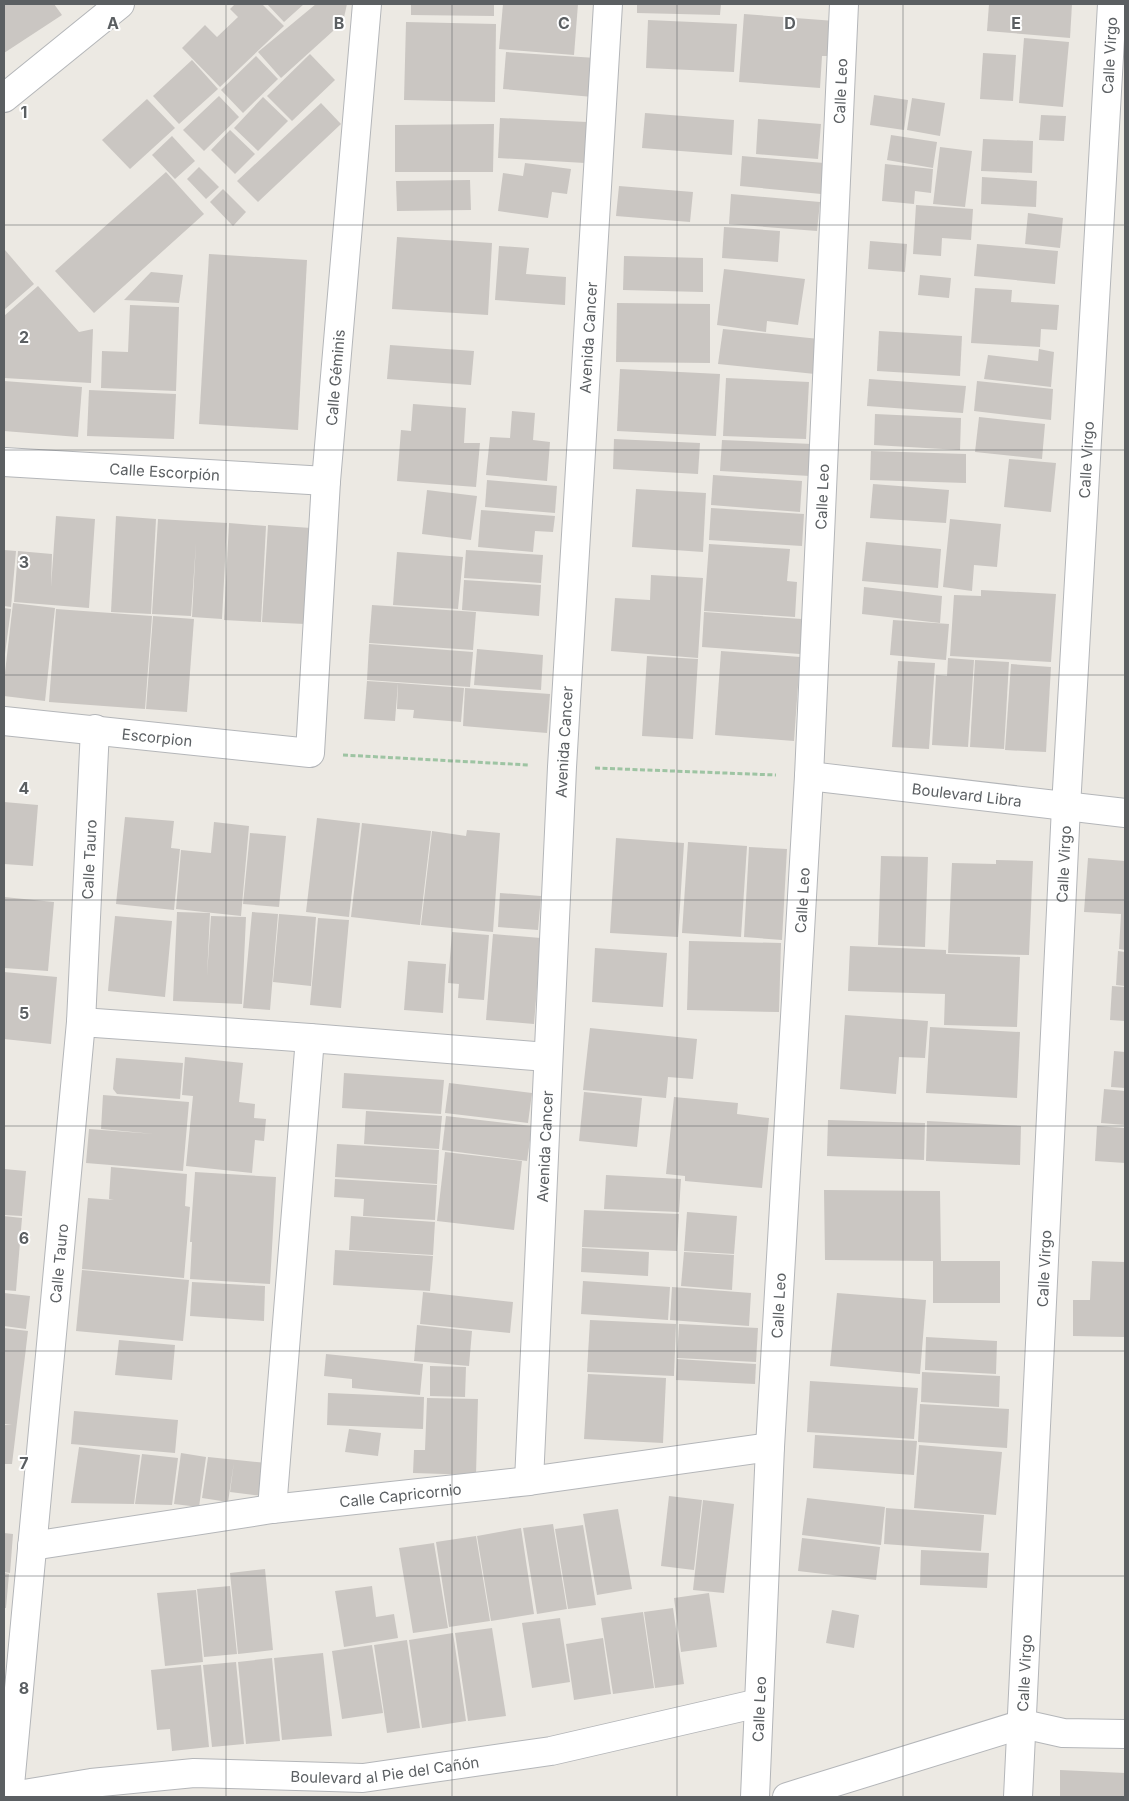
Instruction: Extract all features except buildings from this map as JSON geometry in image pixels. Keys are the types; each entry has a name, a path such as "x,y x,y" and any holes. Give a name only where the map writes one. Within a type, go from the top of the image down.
{"street":[{"path":"4,98 120,4"},
{"name":"Calle Géminis","path":"310,753 326,481 366,4"},
{"name":"Avenida Cancer","path":"529,1481 562,757 608,4"},
{"name":"Calle Leo","path":"754,1797 770,1447 809,776 844,4"},
{"name":"Calle Virgo","path":"1018,1797 1066,807 1112,4"},
{"name":"Calle Escorpión","path":"4,462 326,481"},
{"name":"Escorpion","path":"4,721 310,753"},
{"name":"Calle Tauro","path":"8,1797 81,1022 95,730"},
{"name":"Boulevard Libra","path":"809,776 1125,813"},
{"path":"81,1022 310,1038 547,1058"},
{"path":"272,1509 310,1038"},
{"name":"Calle Capricornio","path":"32,1546 272,1509 529,1481 770,1447"},
{"name":"Boulevard al Pie del Cañón","path":"8,1797 91,1783 194,1773 364,1778 551,1751 759,1703"},
{"path":"787,1797 1023,1724 1063,1733 1125,1734"}]}
